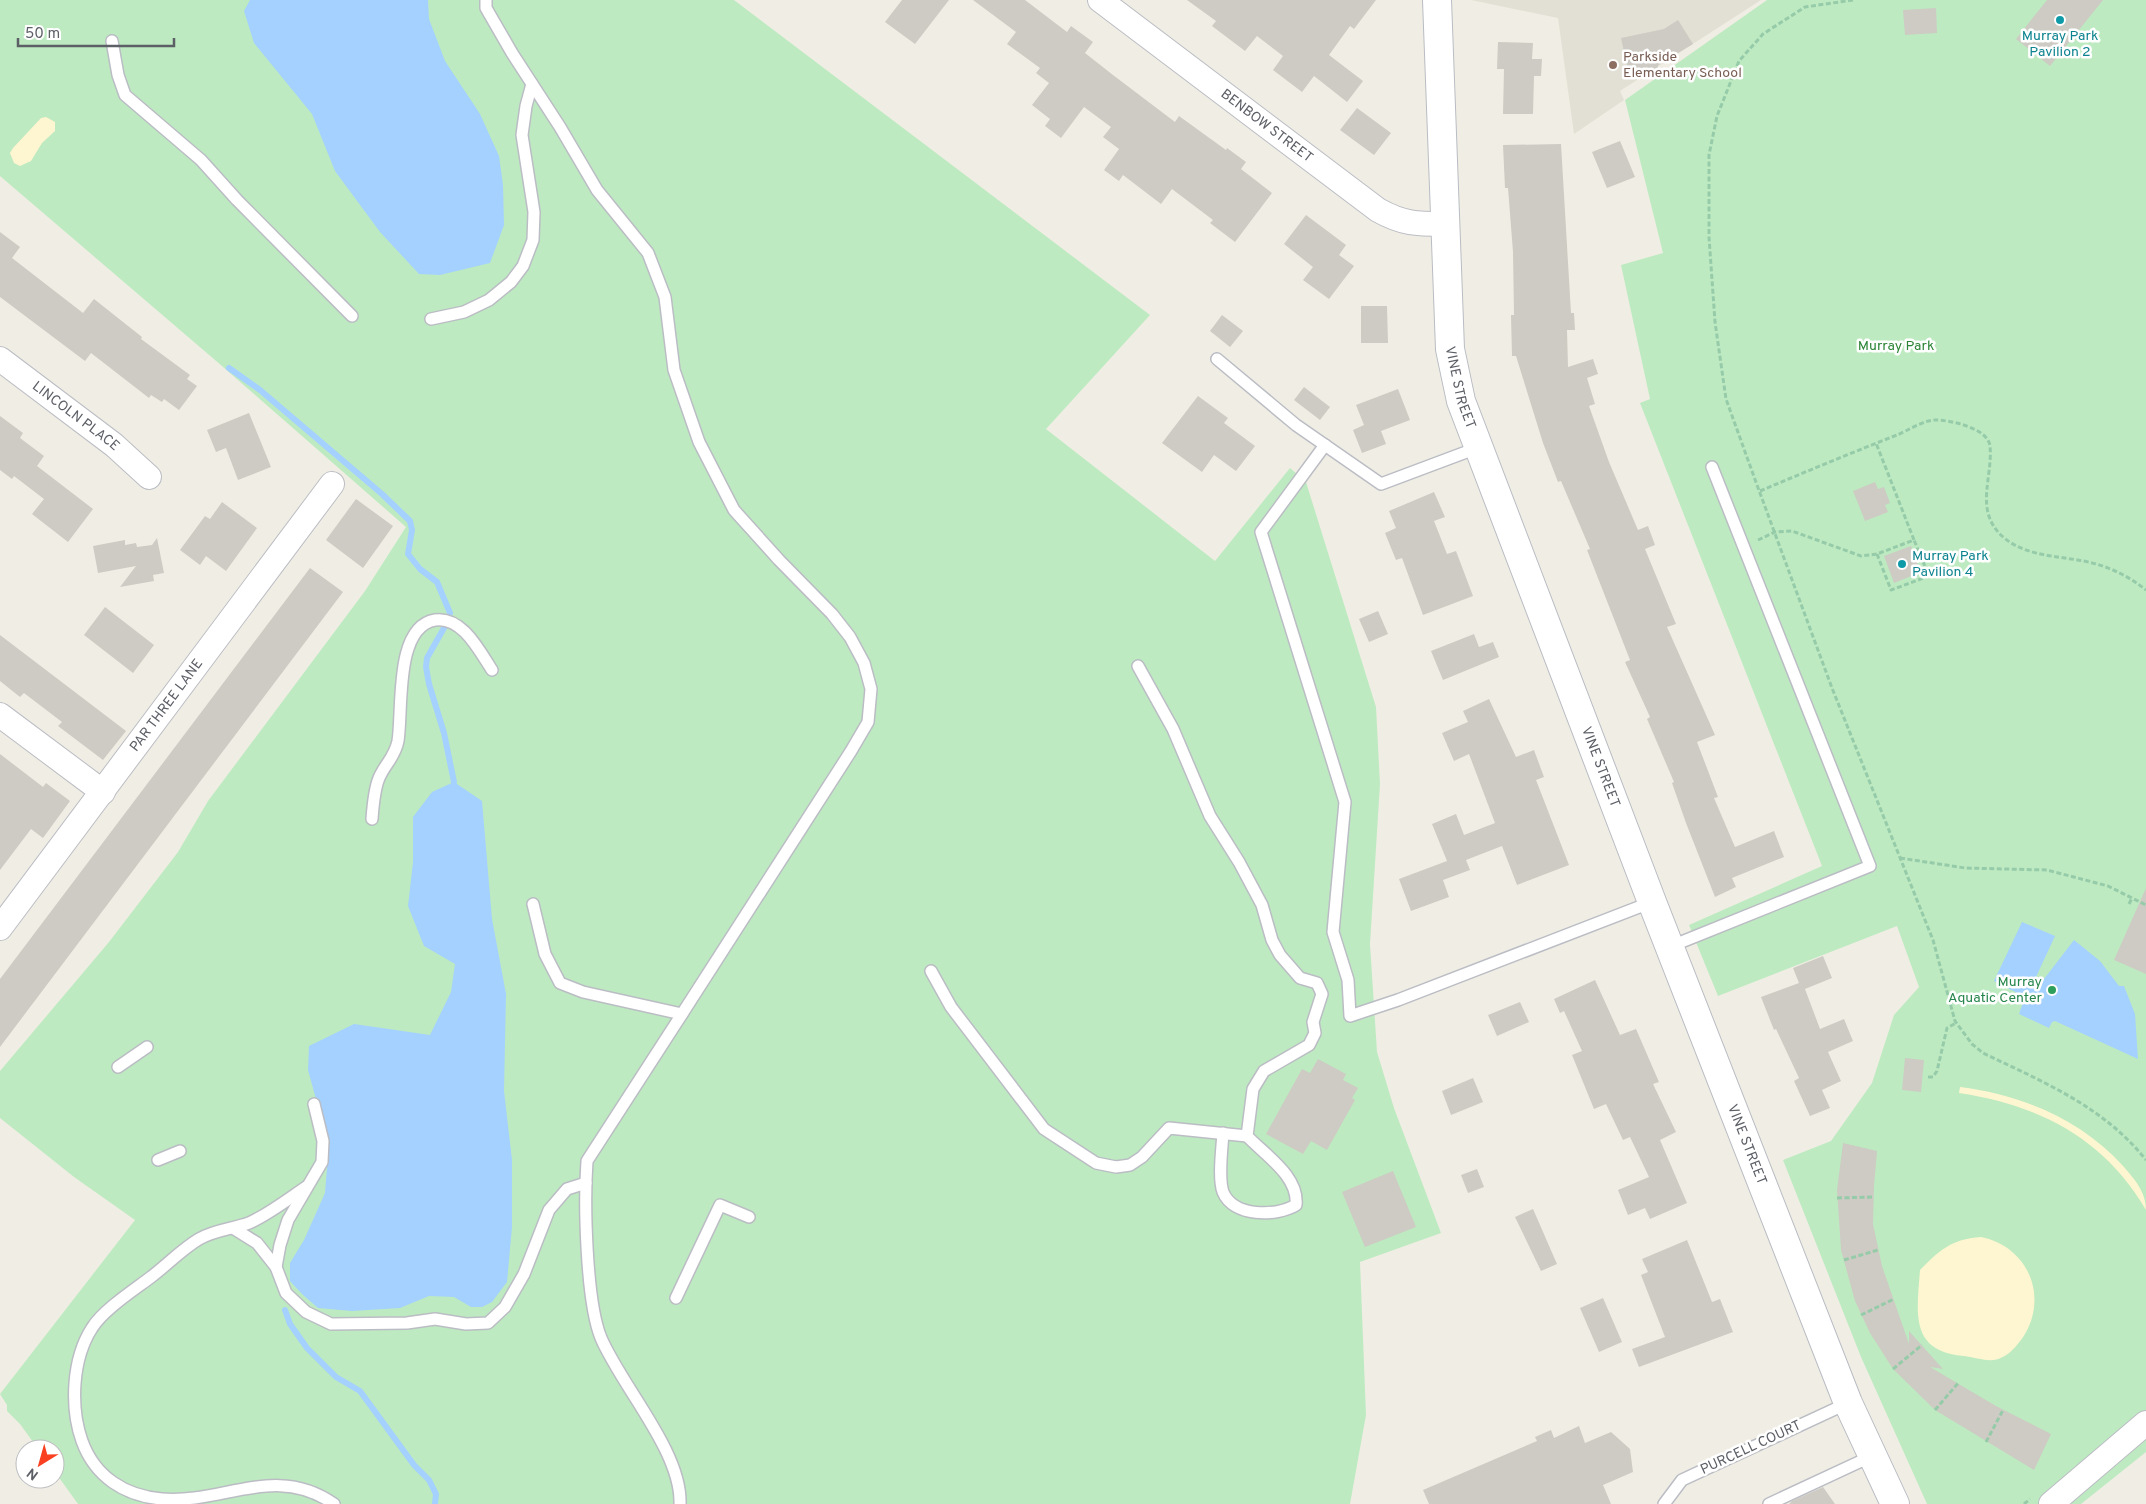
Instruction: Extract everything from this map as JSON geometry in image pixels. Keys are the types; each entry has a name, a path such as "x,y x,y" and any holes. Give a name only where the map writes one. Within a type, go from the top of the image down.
{"street":[{"name":"BENBOW STREET","path":"1100,0 1378,210 1399,221 1410,224 1444,224"},
{"name":"VINE STREET","path":"1437,0 1450,349 1456,385 1477,448 1669,947 1848,1403 1895,1504"},
{"name":"LINCOLN PLACE","path":"0,359 114,444 149,477"},
{"name":"PAR THREE LANE","path":"0,928 332,484"},
{"path":"0,715 103,792"},
{"path":"2051,1504 2146,1423"}],"lane":[{"path":"486,0 486,8 597,190 648,253 665,296 674,370 699,442 734,510 832,614 850,637 864,664 871,690 868,722 851,751 587,1161 586,1183 591,1294 600,1336 614,1366 635,1396 663,1445 680,1491 680,1504"},
{"path":"112,41 118,75 126,95 201,160 237,200 352,316"},
{"path":"431,318 464,312 489,300 511,282 523,266 533,240 534,212 522,135 526,106 532,84"},
{"path":"1217,359 1296,425 1381,484 1477,448"},
{"path":"1325,445 1261,532 1345,802 1333,932 1348,980 1350,1016 1398,1000 1652,902"},
{"path":"1669,947 1870,866 1712,467"},
{"path":"372,819 379,778 392,759 398,741 404,663 412,636 429,622 440,620 461,627 492,670"},
{"path":"1138,666 1173,728 1210,816 1239,862 1262,905 1272,940 1280,955 1300,978 1317,984 1322,994 1313,1022 1314,1033 1308,1045 1264,1071 1253,1089 1247,1136"},
{"path":"532,904 545,954 560,983 583,992 682,1014"},
{"path":"931,971 951,1008 1044,1129 1096,1163 1116,1167 1130,1165 1142,1157 1169,1128 1223,1133 1247,1136 1292,1181 1297,1195 1296,1205 1285,1212 1254,1213 1232,1204 1223,1191 1221,1163 1223,1133"},
{"path":"118,1067 147,1047"},
{"path":"276,1267 280,1245 288,1220 322,1162 323,1141 314,1104"},
{"path":"158,1160 180,1151"},
{"path":"233,1228 257,1243 276,1267 286,1293 306,1312 331,1324 407,1323 434,1319 466,1324 488,1323 505,1307 524,1274 548,1210 567,1189 586,1183"},
{"path":"306,1187 257,1218 198,1239 110,1310 92,1327 81,1352 75,1387 77,1426 88,1457 107,1480 132,1493 163,1499 287,1484 322,1495 334,1504"},
{"path":"676,1298 720,1206 749,1217"},
{"name":"PURCELL COURT","path":"1664,1504 1682,1480 1848,1403"},
{"path":"1769,1504 1872,1456"}],"path":[{"path":"1853,0 1805,7 1763,34 1739,61 1717,116 1709,155 1709,238 1713,294 1726,399 1832,688 1933,940 1956,1023 1972,1044 1983,1053 2089,1107 2127,1138 2146,1160"},
{"path":"1760,492 1934,420 1975,428 1985,435 1990,445 1985,499 1991,521 2002,536 2016,546 2051,556 2096,564 2128,577 2146,590"},
{"path":"1876,443 1929,576 1891,590 1877,554"},
{"path":"1775,532 1792,531 1861,556 1877,554 1914,540"},
{"path":"1899,858 1964,868 2047,870 2108,886 2146,905"},
{"path":"2130,904 2132,898"},
{"path":"1928,1077 1933,1076 1937,1071 1947,1028 1956,1023"},
{"path":"1837,1198 1873,1197"},
{"path":"1844,1260 1878,1250"},
{"path":"1861,1315 1894,1299"},
{"path":"1893,1369 1922,1345"},
{"path":"1935,1410 1959,1382"},
{"path":"1986,1442 2003,1410"}],"shaded area":[{"name":"Parkside Elementary School","path":"1471,0 1761,0 1620,91 1624,100 1574,134 1558,18"}],"green space":[{"path":"0,0 734,0 1150,315 1046,429 1215,561 1290,468 1306,482 1376,707 1380,784 1370,944 1377,1052 1394,1108 1441,1233 1360,1262 1366,1415 1350,1504 78,1504 65,1486 65,1439 31,1439 7,1411 7,1405 0,1394 135,1220 74,1177 0,1118 0,1071 109,942 178,852 208,801 365,591 406,527 0,176"},
{"name":"Murray Park","path":"1767,0 2146,0 2146,1452 2081,1504 1927,1504 1861,1357 1783,1160 1831,1141 1872,1083 1894,1015 1919,987 1897,926 1718,996 1689,925 1822,866 1640,403 1650,399 1621,265 1663,253 1625,100"}],"sand":[{"path":"46,117 55,122 55,131 42,143 31,161 20,166 14,163 10,153 13,148 41,118"},
{"path":"1960,1087 2006,1096 2028,1103 2070,1123 2089,1135 2107,1150 2132,1177 2142,1192 2146,1210 2129,1185 2110,1163 2067,1129 2042,1116 2016,1106 1959,1093"},
{"path":"1981,1237 1998,1243 2012,1252 2023,1263 2030,1277 2034,1292 2034,1308 2030,1324 2021,1340 2013,1350 1994,1360 1946,1353 1934,1346 1925,1338 1920,1327 1918,1315 1920,1270 1946,1247 1961,1240"}],"water":[{"path":"250,0 428,0 429,19 445,61 480,114 499,156 503,185 504,225 490,263 440,275 419,274 380,232 335,171 312,114 254,43 244,11"},
{"path":"454,782 482,801 492,919 506,994 504,1091 512,1160 512,1227 507,1282 492,1302 482,1307 471,1307 454,1297 429,1296 400,1308 352,1311 318,1308 290,1281 290,1263 304,1240 325,1193 328,1156 319,1110 308,1070 309,1046 354,1024 430,1035 451,992 455,964 424,946 408,906 413,862 413,817 432,792"},
{"path":"2022,922 2055,936 2036,977 2044,979 2074,940 2100,961 2119,986 2124,986 2135,1014 2138,1059 2055,1021 2052,1022 2049,1028 2019,1014 2025,997 1994,981"}],"building":[{"path":"902,0 949,0 915,44 885,22"},
{"path":"973,0 1025,0 1067,32 1071,26 1093,42 1085,53 1113,75 1175,122 1179,116 1246,162 1241,169 1272,193 1235,242 1210,223 1213,220 1172,189 1161,204 1123,175 1119,181 1104,170 1119,149 1103,137 1111,127 1084,107 1061,138 1045,126 1050,119 1032,105 1049,83 1036,73 1040,68 1007,44 1016,32"},
{"path":"1187,0 1376,0 1354,29 1350,26 1329,55 1363,81 1347,102 1314,76 1302,92 1273,70 1283,56 1257,36 1245,51 1212,26 1216,21"},
{"name":"Murray Park Pavilion 2","path":"2047,0 2103,0 2050,66 2016,39"},
{"path":"1936,8 1937,33 1905,35 1903,10"},
{"path":"1678,20 1693,44 1658,65 1658,68 1629,74 1621,38 1664,29"},
{"path":"1498,42 1533,43 1532,59 1542,59 1541,76 1534,76 1533,114 1503,114 1504,69 1497,69"},
{"path":"1357,108 1391,133 1374,155 1340,130"},
{"path":"1620,141 1635,177 1607,188 1592,152"},
{"path":"1561,144 1571,313 1574,313 1575,330 1567,330 1568,367 1593,359 1598,374 1587,378 1595,404 1589,406 1609,462 1638,530 1648,526 1655,545 1645,549 1676,624 1667,627 1715,735 1697,742 1718,797 1714,798 1735,847 1774,831 1784,857 1732,878 1736,887 1715,897 1686,823 1672,783 1674,782 1647,719 1650,717 1625,662 1630,660 1587,550 1590,549 1561,481 1558,482 1543,443 1516,356 1512,356 1511,315 1514,315 1513,252 1508,188 1505,188 1503,145"},
{"path":"1306,215 1346,245 1339,255 1354,266 1329,299 1303,280 1313,267 1284,244"},
{"path":"0,232 20,247 12,258 83,313 94,299 142,337 141,339 190,375 187,379 197,386 179,410 164,399 162,402 151,395 149,398 91,353 85,361 0,297"},
{"path":"1361,306 1387,306 1388,343 1361,343"},
{"path":"1222,315 1243,331 1230,347 1210,331"},
{"path":"1304,387 1330,407 1320,420 1294,400"},
{"path":"1398,389 1410,420 1381,431 1386,444 1362,453 1353,430 1364,425 1356,405"},
{"path":"1198,396 1228,418 1224,423 1255,446 1236,471 1214,455 1202,472 1162,443"},
{"path":"249,413 271,467 238,480 226,448 216,452 207,430"},
{"path":"0,416 23,433 20,438 44,456 37,466 93,509 68,542 32,514 44,499 14,476 12,479 0,470"},
{"path":"1875,482 1878,489 1884,487 1890,503 1885,505 1888,512 1865,521 1853,491"},
{"path":"1434,492 1445,517 1434,521 1447,554 1456,551 1473,596 1423,615 1402,558 1396,560 1385,533 1396,528 1389,511"},
{"path":"356,499 393,526 363,568 326,540"},
{"path":"222,502 257,528 226,571 206,556 200,565 180,550 205,516 210,519"},
{"path":"157,538 164,573 153,575 154,581 120,587 136,566 98,573 93,546 125,540 125,545 136,543 137,547 152,545"},
{"name":"Murray Park Pavilion 4","path":"1911,546 1921,572 1894,583 1884,556"},
{"path":"310,568 343,592 0,1047 0,979"},
{"path":"105,607 154,645 133,673 84,635"},
{"path":"1378,611 1388,634 1369,642 1359,619"},
{"path":"1474,634 1479,647 1493,642 1499,657 1443,680 1431,651"},
{"path":"0,635 126,731 103,760 58,726 62,722 24,693 20,697 0,681"},
{"path":"1489,699 1516,757 1534,750 1544,777 1536,780 1569,865 1517,885 1502,846 1466,860 1470,870 1443,880 1449,897 1411,911 1399,879 1447,861 1432,824 1456,814 1464,835 1495,823 1469,754 1454,761 1442,733 1468,722 1463,711"},
{"path":"0,754 43,787 46,783 70,801 43,838 31,829 0,870"},
{"path":"2146,888 2146,974 2114,960"},
{"path":"1823,956 1832,978 1805,989 1820,1029 1844,1019 1853,1041 1828,1052 1841,1081 1822,1090 1830,1108 1810,1116 1794,1081 1799,1078 1776,1029 1774,1030 1761,997 1799,983 1793,968"},
{"path":"1595,980 1620,1035 1636,1029 1659,1082 1653,1084 1676,1132 1660,1140 1687,1203 1650,1219 1645,1208 1628,1215 1618,1190 1649,1177 1630,1137 1623,1140 1606,1104 1594,1109 1572,1055 1582,1051 1564,1011 1560,1013 1554,999"},
{"path":"1520,1002 1529,1022 1497,1036 1488,1015"},
{"path":"1905,1058 1924,1060 1921,1092 1902,1090"},
{"path":"1318,1059 1346,1074 1343,1080 1358,1088 1352,1098 1355,1100 1327,1150 1311,1141 1303,1154 1266,1134 1302,1069 1310,1073"},
{"path":"1473,1078 1483,1102 1451,1115 1442,1091"},
{"path":"1843,1143 1877,1151 1873,1224 1882,1266 1909,1344 1909,1331 1943,1369 1930,1367 1996,1406 2051,1434 2034,1470 1935,1410 1893,1369 1870,1333 1855,1301 1841,1250 1837,1190"},
{"path":"1477,1169 1484,1187 1468,1193 1461,1175"},
{"path":"1393,1171 1416,1227 1365,1247 1342,1192"},
{"path":"1533,1209 1557,1264 1541,1271 1515,1217"},
{"path":"1687,1240 1712,1302 1720,1299 1733,1332 1639,1367 1632,1349 1665,1337 1641,1275 1648,1272 1642,1259"},
{"path":"1603,1298 1622,1342 1599,1352 1580,1308"},
{"path":"1579,1426 1585,1443 1611,1432 1630,1449 1633,1472 1603,1485 1611,1504 1429,1504 1423,1490 1537,1441 1535,1437 1551,1430 1554,1438"},
{"path":"1823,1487 1835,1504 1789,1504 1792,1501"}],"waterway":[{"path":"229,368 260,390 382,494 410,521 412,530 408,554 420,569 437,582 450,613"},
{"path":"444,628 427,658 426,667 429,684 444,733 454,782"},
{"path":"285,1310 290,1324 307,1348 336,1377 360,1391 414,1465 429,1480 436,1494 435,1504"}],"place":[{"name":"Murray Park Pavilion 2","path":"2060,20"},
{"name":"Parkside Elementary School","path":"1613,65"},
{"name":"Murray Park Pavilion 4","path":"1902,564"},
{"name":"Murray Aquatic Center","path":"2052,990"}]}
